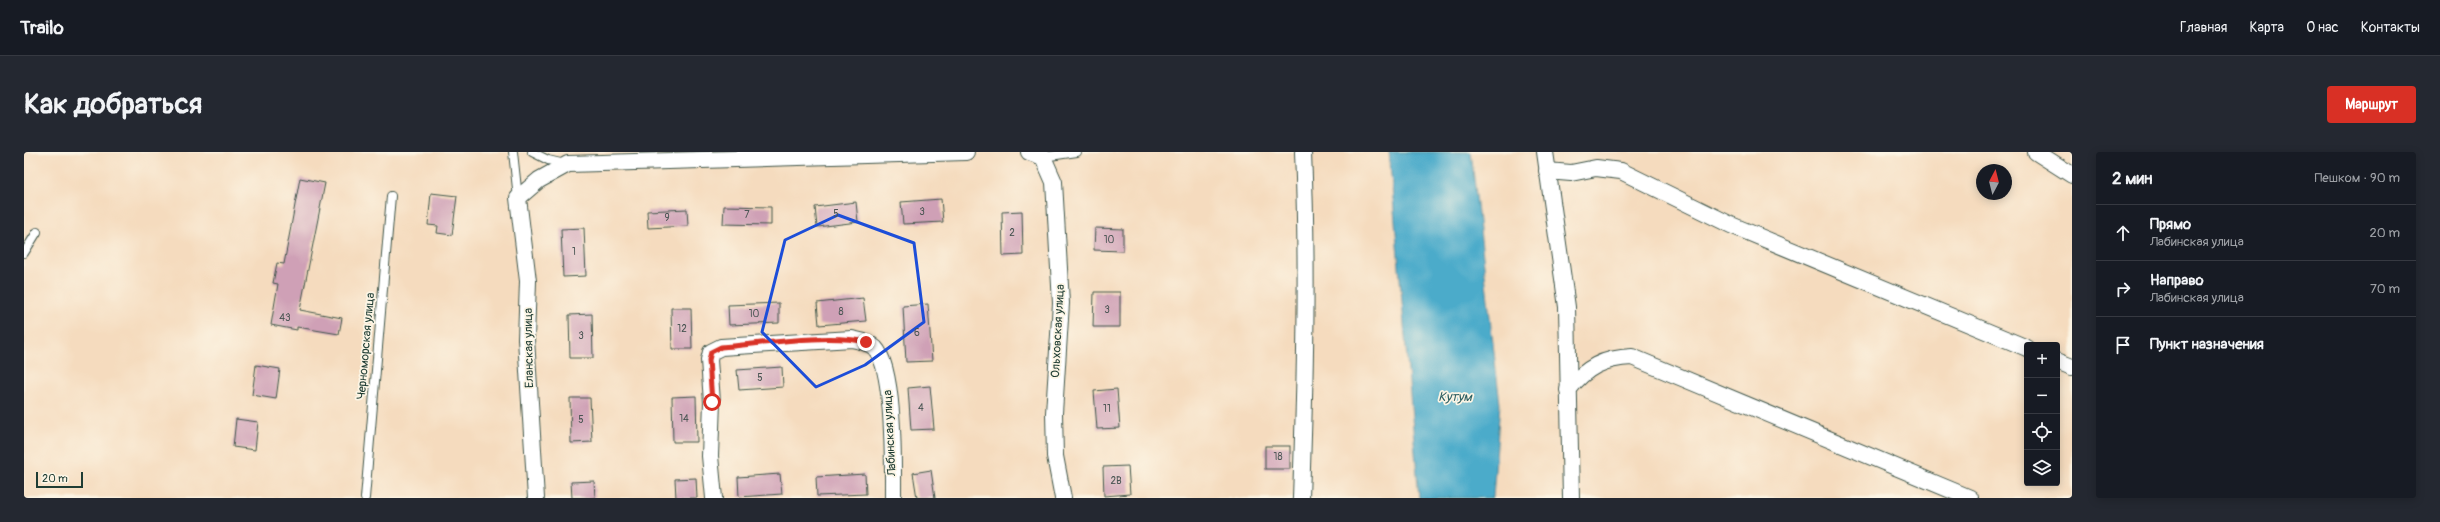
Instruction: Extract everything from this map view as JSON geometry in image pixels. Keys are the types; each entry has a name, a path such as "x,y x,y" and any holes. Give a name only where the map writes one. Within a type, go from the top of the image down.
{"street":[{"path":"518,198 539,180 568,164 966,152"},
{"path":"1301,498 1305,367 1306,224 1303,152"},
{"path":"1545,152 1567,307 1571,498"},
{"path":"2036,152 2072,175"},
{"name":"Ольховская улица","path":"1036,155 1054,182 1062,303 1054,413 1056,456 1063,498"},
{"path":"1547,171 1571,173 1596,168 1621,171 1731,224 2024,347"},
{"name":"Еланская улица","path":"518,198 528,281 526,339 536,498"},
{"name":"Лабинская улица","path":"714,498 710,456 712,402 709,360 711,352 721,347 852,339 866,342 875,348 882,363 889,390 893,498"},
{"path":"1568,390 1580,375 1595,366 1614,358 1632,357 1970,498"},
{"path":"2060,362 2072,367"}],"lane":[{"path":"513,152 518,198"},
{"path":"532,152 548,160 568,164"},
{"path":"1036,155 1077,152"},
{"name":"Черноморская улица","path":"365,498 391,196"},
{"path":"24,253 37,232"}],"highlighted area":[{"path":"838,215 914,243 924,322 865,365 816,387 762,332 785,240"}],"water":[{"name":"Кутум","path":"1389,152 1471,152 1500,404 1493,498 1419,498"}],"building":[{"path":"300,178 325,183 300,310 342,318 339,334 297,327 297,330 271,325 278,284 273,283 277,263 284,264"},
{"path":"431,193 457,196 452,235 437,233 438,226 428,225"},
{"path":"941,199 943,222 903,224 901,202"},
{"path":"856,202 858,222 817,227 815,207"},
{"path":"724,206 771,207 771,225 723,224"},
{"path":"687,209 688,226 648,228 647,211"},
{"path":"1022,211 1023,255 1003,256 1002,212"},
{"path":"584,228 586,276 563,277 561,229"},
{"path":"1095,228 1123,229 1123,251 1094,250"},
{"path":"1094,292 1120,292 1120,327 1093,327"},
{"path":"863,298 866,321 819,325 817,303"},
{"path":"779,303 779,323 729,325 728,305"},
{"path":"928,304 932,361 906,362 903,306"},
{"path":"671,308 691,308 692,349 672,349"},
{"path":"592,314 593,358 570,358 569,315"},
{"path":"256,365 280,369 276,399 252,395"},
{"path":"782,367 783,387 739,390 737,370"},
{"path":"930,386 934,429 911,430 908,388"},
{"path":"1117,389 1120,428 1097,429 1094,391"},
{"path":"696,396 697,442 673,442 672,397"},
{"path":"570,398 590,398 592,442 571,443"},
{"path":"236,419 258,422 255,450 233,447"},
{"path":"1265,446 1290,446 1290,469 1265,469"},
{"path":"1128,466 1130,494 1104,496 1103,467"},
{"path":"931,470 935,498 917,498 913,473"},
{"path":"780,474 782,494 739,497 738,477"},
{"path":"865,474 866,494 817,496 816,477"},
{"path":"696,478 697,498 676,498 675,479"},
{"path":"594,481 595,498 572,498 571,482"}],"route":[{"path":"712,402 709,360 711,352 721,347 821,340 852,339 866,342"}]}
